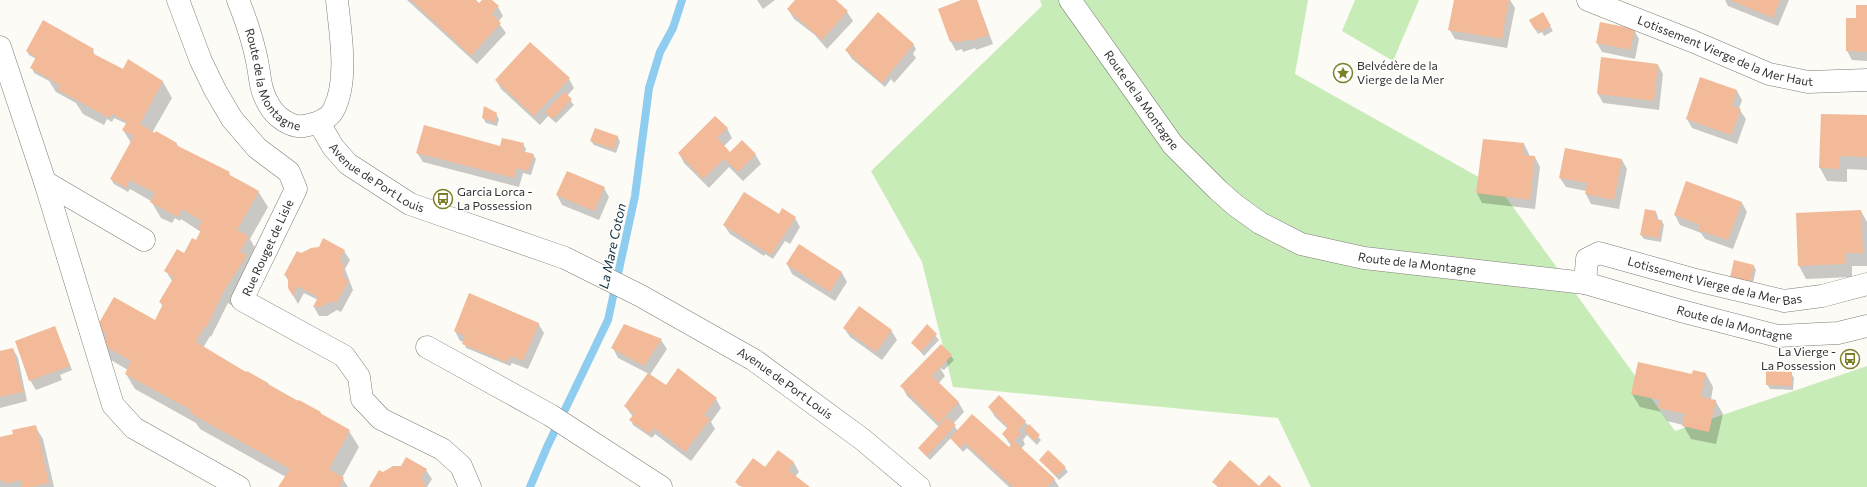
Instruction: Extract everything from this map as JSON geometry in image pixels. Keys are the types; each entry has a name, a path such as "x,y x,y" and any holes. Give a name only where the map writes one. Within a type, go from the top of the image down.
{"street":[{"name":"Rue Rouget de Lisle","path":"178,0 201,62 225,107 232,118 257,148 289,172 296,189 242,300 344,356 359,378 362,399 381,419 442,448 462,466 470,487"},
{"name":"Route de la Montagne","path":"238,0 250,30 258,62 261,89 270,106 283,121 301,126 319,123 334,110 342,86 337,0"},
{"name":"Route de la Montagne","path":"1070,0 1173,145 1218,190 1260,223 1301,244 1364,258 1585,283 1681,312 1778,336 1838,333 1867,326"},
{"name":"Lotissement Vierge de la Mer Haut","path":"1588,0 1692,41 1769,74 1808,82 1867,80"},
{"path":"0,47 45,182 113,405 134,428 240,487"},
{"name":"Avenue de Port Louis","path":"319,123 333,147 348,164 410,204 565,258 641,296 754,360 862,439 919,487"},
{"path":"45,182 144,240"},
{"name":"Lotissement Vierge de la Mer Bas","path":"1585,283 1587,260 1599,253 1696,280 1784,301 1822,296 1867,284"},
{"path":"427,347 550,415 661,487"}],"green space":[{"path":"1040,0 1308,0 1295,74 1500,189 1675,431 1867,366 1867,487 1311,487 1278,418 953,387 922,262 871,171 1042,6"},
{"path":"1355,0 1419,0 1393,61 1342,31"}],"building":[{"path":"411,0 476,0 479,3 482,0 492,0 499,6 492,14 501,23 471,56"},
{"path":"795,0 836,0 848,11 822,40 787,9"},
{"path":"961,0 977,0 989,35 970,41 970,39 957,43 956,40 950,42 938,9"},
{"path":"1454,0 1509,0 1502,39 1448,30"},
{"path":"1730,0 1780,0 1773,18"},
{"path":"1856,5 1867,5 1867,52 1846,51 1846,18 1856,18"},
{"path":"878,12 914,44 882,83 845,50"},
{"path":"1543,12 1551,26 1540,32 1538,28 1535,30 1529,20"},
{"path":"43,20 94,49 92,53 123,69 128,59 163,81 140,124 177,143 176,145 230,172 228,174 259,191 237,230 249,236 240,252 247,255 224,291 206,328 204,327 196,342 246,372 247,371 298,401 299,400 321,412 320,413 350,430 329,469 344,478 339,487 278,487 290,469 190,413 191,410 125,374 131,361 101,344 107,334 96,328 114,297 155,320 163,304 159,302 174,277 164,271 177,249 184,253 192,238 196,240 201,230 198,228 202,221 182,209 178,217 150,202 155,193 130,180 126,188 110,179 134,136 122,130 127,122 112,114 109,118 58,90 60,85 30,68 36,57 26,51"},
{"path":"1600,22 1635,29 1630,50 1596,43"},
{"path":"530,42 570,78 534,116 495,80"},
{"path":"1601,57 1658,64 1654,101 1597,94"},
{"path":"1700,77 1737,90 1732,106 1741,109 1731,135 1686,119"},
{"path":"564,92 572,99 553,119 545,112"},
{"path":"484,106 497,113 495,122 482,118"},
{"path":"1821,114 1867,115 1867,157 1840,156 1840,169 1819,168"},
{"path":"715,116 728,128 717,138 730,152 742,140 756,154 738,172 724,159 703,179 678,153"},
{"path":"424,125 500,146 502,138 524,143 522,151 534,154 528,171 517,168 514,178 416,153"},
{"path":"595,128 618,136 614,149 590,141"},
{"path":"1483,139 1524,143 1523,155 1535,156 1530,200 1476,193"},
{"path":"1565,148 1622,159 1614,200 1585,194 1587,183 1559,178"},
{"path":"567,171 605,187 594,211 556,195"},
{"path":"1686,181 1742,202 1728,240 1698,230 1700,225 1674,215"},
{"path":"744,192 779,214 782,208 796,217 771,255 723,225"},
{"path":"1645,209 1656,211 1655,219 1662,220 1659,238 1640,235"},
{"path":"1861,210 1863,253 1845,253 1845,264 1798,266 1796,213"},
{"path":"323,238 345,250 340,259 344,266 344,278 349,280 336,303 331,301 321,307 313,307 318,297 297,286 293,296 288,288 288,277 284,275 297,251 301,253 311,248 319,247"},
{"path":"799,244 842,272 830,292 786,264"},
{"path":"1734,260 1754,265 1749,287 1729,282"},
{"path":"469,293 539,323 523,361 511,356 507,362 462,344 465,336 454,331"},
{"path":"859,306 892,330 876,352 843,328"},
{"path":"624,324 662,339 644,366 611,348"},
{"path":"927,324 937,334 921,352 911,343"},
{"path":"55,326 70,366 29,381 15,341"},
{"path":"941,344 952,355 932,376 959,402 939,423 900,386"},
{"path":"13,348 23,392 0,397 0,351"},
{"path":"1638,362 1692,374 1693,370 1706,373 1701,397 1716,400 1709,432 1682,426 1685,414 1658,408 1660,400 1631,394"},
{"path":"678,368 717,398 704,415 710,419 685,452 654,428 650,434 629,420 634,414 624,406 648,373 666,385"},
{"path":"1766,371 1792,372 1791,386 1766,385"},
{"path":"999,395 1026,421 1018,431 1021,434 1014,441 1055,479 1047,487 1013,487 965,443 960,448 950,438 972,414 1009,447 1012,444 1002,434 1008,427 988,407"},
{"path":"947,417 956,425 927,456 918,448"},
{"path":"1029,424 1040,435 1034,441 1024,430"},
{"path":"36,425 49,483 32,487 22,487 21,480 5,484 4,480 0,481 0,437 13,434 12,430"},
{"path":"778,450 794,462 788,470 810,487 742,487 735,482 753,458 765,467"},
{"path":"1048,450 1066,467 1056,476 1039,460"},
{"path":"406,457 427,469 421,478 426,487 369,487 379,470 383,472 393,466 401,466"},
{"path":"1230,460 1259,486 1269,475 1282,487 1218,487 1212,482"}],"waterway":[{"name":"La Mare Coton","path":"530,487 547,447 608,320 635,196 649,88 660,52 673,28 682,0"}],"place":[{"name":"Belvédère de la Vierge de la Mer","path":"1343,73"},
{"name":"Garcia Lorca - La Possession","path":"443,199"},
{"name":"La Vierge - La Possession","path":"1850,359"}]}
